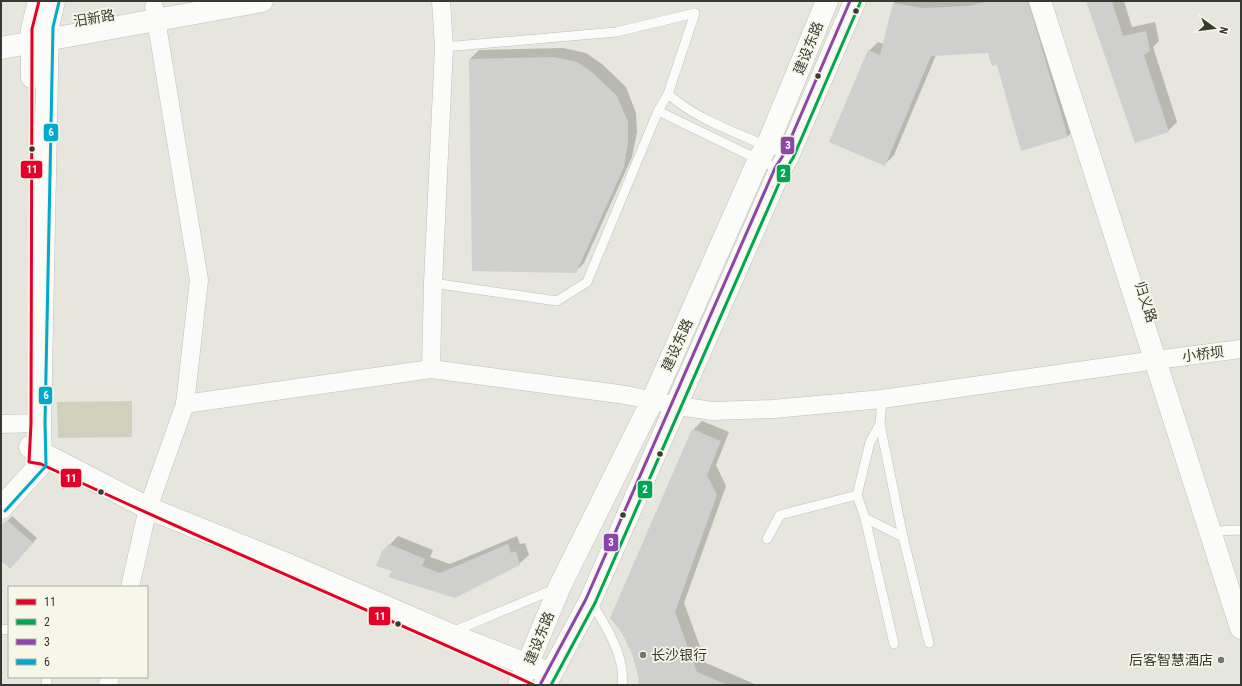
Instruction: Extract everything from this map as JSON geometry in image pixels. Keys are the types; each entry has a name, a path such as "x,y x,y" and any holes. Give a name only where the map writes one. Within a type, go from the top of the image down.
{"street":[{"path":"1,508 35,456 40,34 39,1"},
{"path":"1,48 40,34 54,1"},
{"name":"汨新路","path":"1,34 40,34 155,13 187,1"},
{"path":"130,586 147,511 185,404 199,280 155,13 262,1"},
{"path":"431,369 433,283 444,47 441,1"},
{"name":"建设东路","path":"533,679 560,586 653,400 828,1"},
{"name":"建设东路","path":"533,679 590,601 854,1"},
{"path":"1040,1 1160,359 1241,628"},
{"name":"归义路","path":"1050,1 1160,359 1241,603"},
{"name":"小桥坝","path":"185,404 431,369 612,392 677,406 713,411 773,409 882,399 1160,359 1241,349"},
{"path":"1,424 36,424"},
{"path":"35,456 147,511 442,636 533,679"},
{"path":"1,492 35,456"}],"lane":[{"path":"433,283 557,301 586,282 658,111 668,94 695,13 616,32 444,47"},
{"path":"668,94 681,106 739,135 763,152 784,163"},
{"path":"658,111 763,152 784,163"},
{"path":"882,399 880,424 903,537 929,643"},
{"path":"880,424 870,442 858,495 865,518 894,644"},
{"path":"767,539 780,516 858,495"},
{"path":"865,518 903,537"},
{"path":"1217,531 1241,530"},
{"path":"442,636 560,586"},
{"path":"590,601 619,655 622,685"}],"green space":[{"path":"132,401 132,437 58,438 57,402"}],"building":[{"path":"991,1 1028,1 1068,137 1021,151 997,65 992,66 988,53 931,56 885,166 829,142 868,50 880,55 893,3 923,8 967,6"},
{"path":"1086,1 1112,1 1123,36 1146,31 1150,51 1144,55 1169,132 1135,143"},
{"path":"554,57 577,62 593,73 617,96 628,122 628,142 624,167 576,273 472,271 469,59"},
{"path":"692,429 721,441 707,475 717,495 675,612 697,672 728,685 638,685 639,679 632,654 622,633 610,618"},
{"path":"7,520 33,543 10,569 1,561 1,526"},
{"path":"389,544 425,559 422,566 440,573 508,544 511,553 516,551 520,565 455,598 388,577 392,571 376,566 382,551"}],"transit line":[{"name":"11","path":"39,1 32,29 31,424 29,462 41,464 102,493 534,685"},
{"name":"3","path":"541,683 586,599 775,168 784,154 850,1"},
{"name":"6","path":"5,511 45,467 46,464 45,423 53,27 59,2"},
{"name":"2","path":"551,685 595,603 784,172 793,158 860,3"}],"place":[{"name":"长沙银行","path":"643,655"},
{"name":"后客智慧酒店","path":"1221,660"}]}
